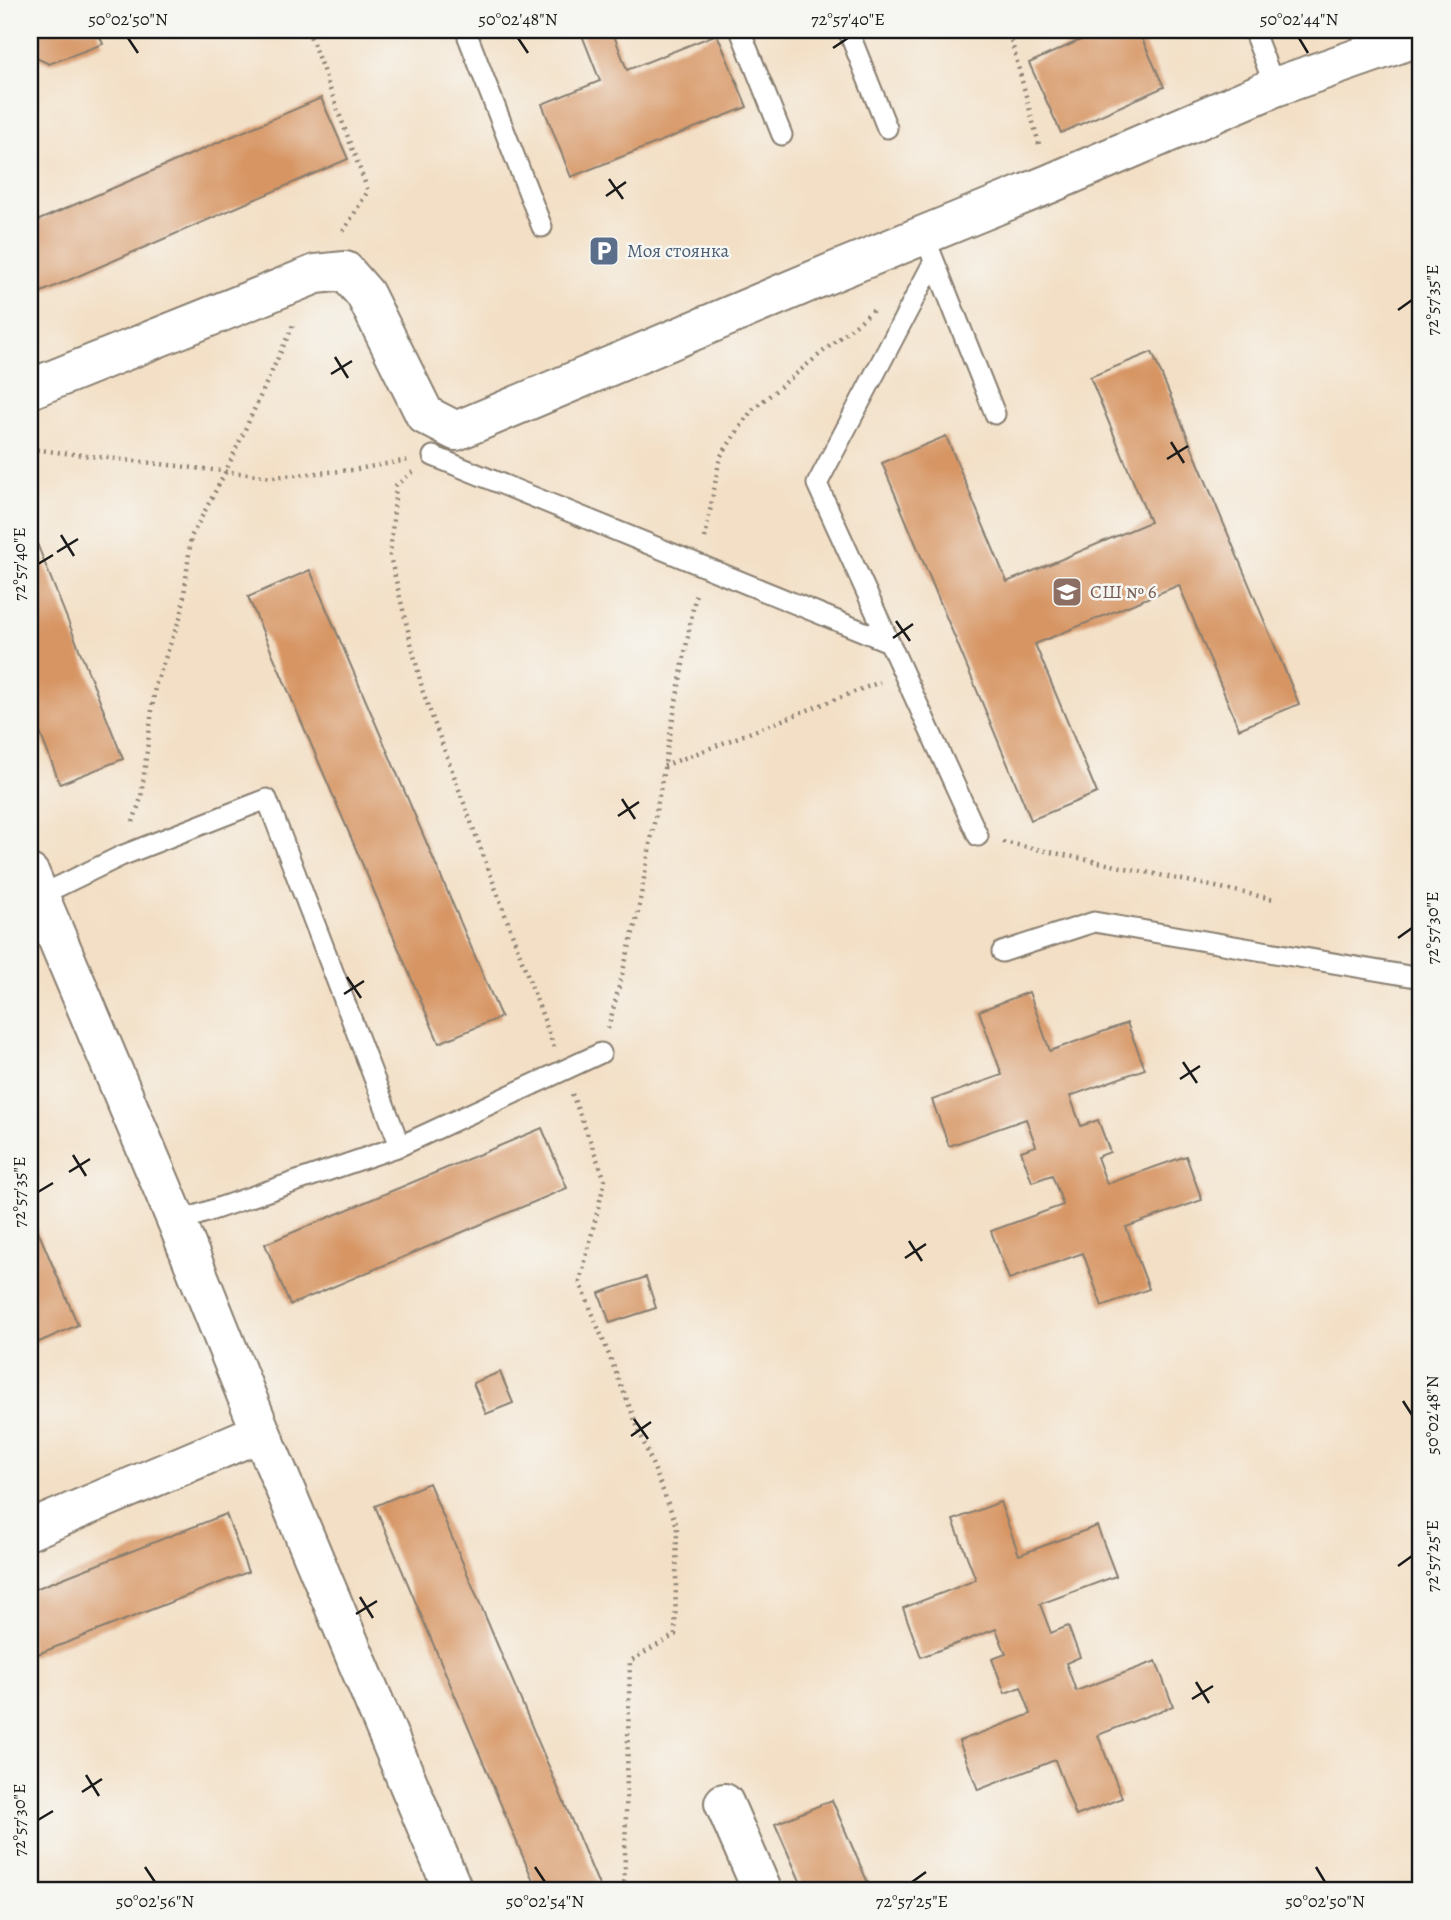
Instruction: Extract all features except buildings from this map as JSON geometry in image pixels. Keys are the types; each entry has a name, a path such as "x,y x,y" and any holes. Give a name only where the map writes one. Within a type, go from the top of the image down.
{"street":[{"path":"30,389 316,274 345,271 365,294 425,415 456,430 825,275 928,249 1049,184 1275,88 1421,36"},
{"path":"34,885 177,1222 261,1432 453,1890"},
{"path":"30,1531 261,1432"},
{"path":"724,1803 762,1890"}],"lane":[{"path":"740,30 782,135"},
{"path":"848,30 887,128"},
{"path":"1253,30 1275,88"},
{"path":"468,37 542,227"},
{"path":"928,249 995,414"},
{"path":"928,249 817,484 978,836"},
{"path":"433,456 889,642"},
{"path":"34,885 121,856 267,799 400,1146"},
{"path":"1002,952 1094,922 1421,978"},
{"path":"177,1222 400,1146 601,1054"}],"path":[{"path":"121,856 141,797 155,686 182,612 191,537 225,473 316,274 368,191 308,30"},
{"path":"1017,30 1010,36 1049,184"},
{"path":"601,1054 637,917 720,457 752,410 880,304"},
{"path":"30,449 273,477 352,470 433,456"},
{"path":"433,456 396,485 390,556 423,692 605,1180 580,1282 677,1526 675,1635 630,1661 624,1890"},
{"path":"664,766 903,673"},
{"path":"978,836 1273,899"}],"place":[{"name":"Моя стоянка","path":"604,251"},
{"name":"СШ № 6","path":"1067,592"}]}
